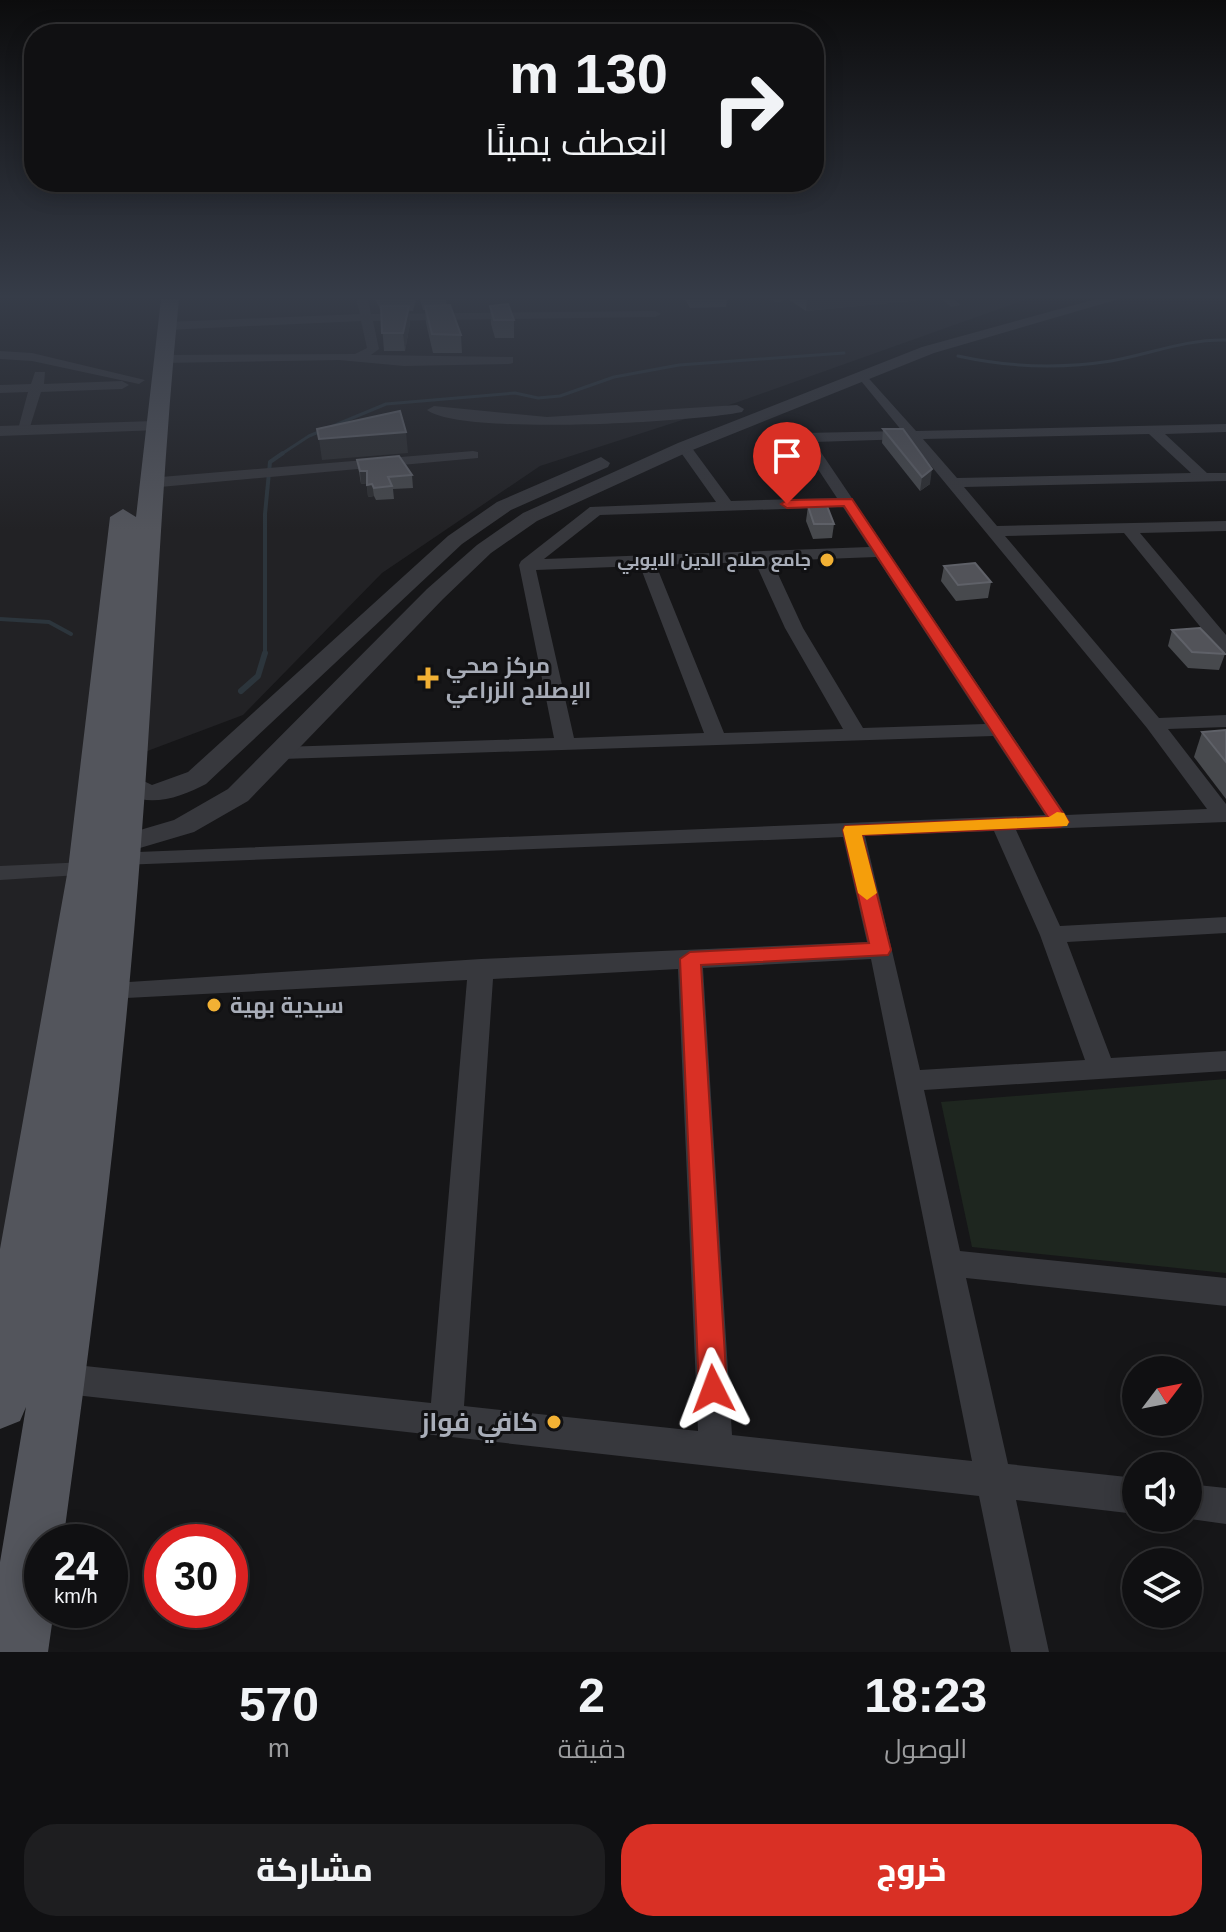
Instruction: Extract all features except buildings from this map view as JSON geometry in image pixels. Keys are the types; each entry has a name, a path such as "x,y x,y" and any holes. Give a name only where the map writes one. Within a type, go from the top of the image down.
{"main road":[{"path":"0,1403 9,1286 127,781 149,483 140,376"},
{"path":"16,1652 57,1378 107,990 110,857 143,430 157,376"}],"street":[{"path":"22,430 39,376"},
{"path":"112,376 139,383"},
{"path":"110,857 214,812 238,795 435,594 492,543 550,506 840,376"},
{"path":"127,781 143,793 154,793 171,791 197,778 429,561 504,506 560,479 737,409 832,380 862,376"},
{"path":"863,376 1154,724 1224,815"},
{"path":"0,389 139,383"},
{"path":"434,410 471,418 578,422 737,409"},
{"path":"1060,822 848,502 795,437 1226,428"},
{"path":"0,431 143,430"},
{"path":"0,439 143,430"},
{"path":"1153,430 1203,477"},
{"path":"684,447 727,506"},
{"path":"149,483 473,455"},
{"path":"953,483 1226,477"},
{"path":"527,565 596,510 848,502"},
{"path":"993,531 1226,526"},
{"path":"1129,529 1226,647"},
{"path":"527,565 881,552"},
{"path":"761,556 794,628 856,734"},
{"path":"646,560 716,739"},
{"path":"527,565 565,744"},
{"path":"1154,724 1226,721"},
{"path":"282,753 1000,730"},
{"path":"0,873 110,857 1224,815"},
{"path":"1002,824 1052,935 1102,1070"},
{"path":"852,830 881,950 1030,1652"},
{"path":"1052,935 1226,925"},
{"path":"107,990 481,968 881,950"},
{"path":"690,959 716,1450"},
{"path":"446,1421 481,968"},
{"path":"909,1081 1226,1061"},
{"path":"947,1263 1226,1292"},
{"path":"9,1286 70,1277"},
{"path":"57,1378 1122,1495"},
{"path":"1202,1503 1226,1506"}],"shaded area":[{"path":"0,376 811,376 540,466 382,573 243,715 89,773 0,1353"},
{"path":"1226,1079 1226,1273 972,1247 941,1102"}],"waterway":[{"path":"282,454 309,436 386,404 515,393 538,398 560,396 619,376"},
{"path":"265,653 265,514 270,462 282,454"},
{"path":"0,619 49,622 71,634"},
{"path":"241,691 258,676 265,653"}],"slow traffic":[{"path":"867,893 852,830 1060,822 1057,817"}],"place":[{"name":"جامع صلاح الدين الايوبي","path":"827,560"},
{"name":"مركز صحي الإصلاح الزراعي","path":"428,678"},
{"name":"سيدية بهية","path":"214,1005"},
{"name":"كافي فواز","path":"554,1422"}],"route":[{"path":"713,1389 690,959 881,950 852,830 1060,822 848,502 787,504"}]}
